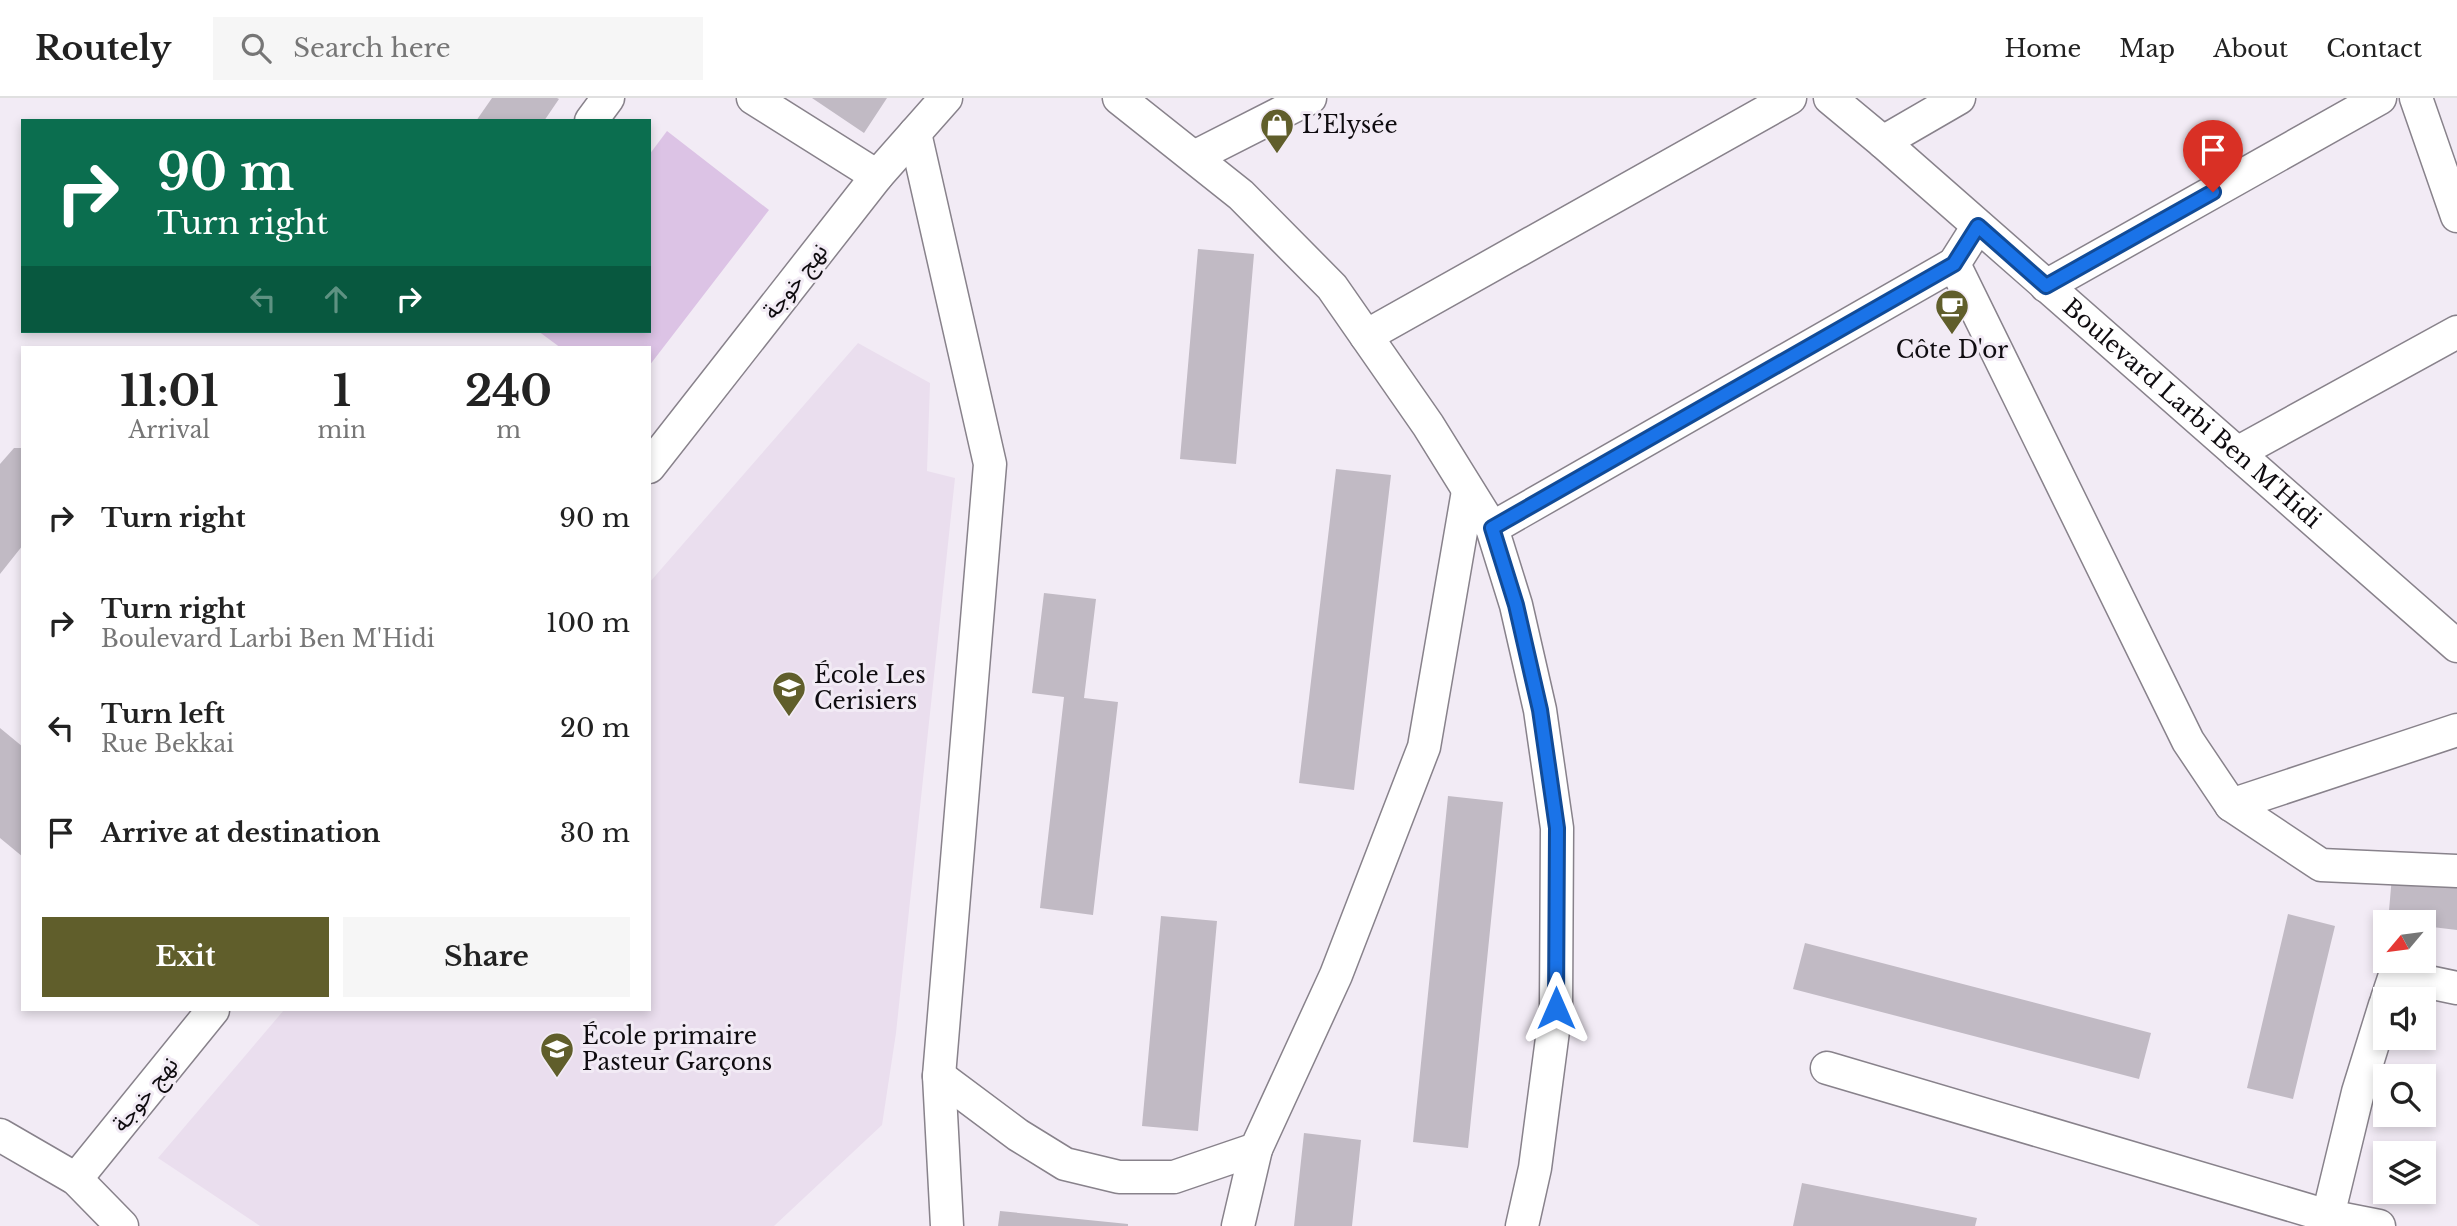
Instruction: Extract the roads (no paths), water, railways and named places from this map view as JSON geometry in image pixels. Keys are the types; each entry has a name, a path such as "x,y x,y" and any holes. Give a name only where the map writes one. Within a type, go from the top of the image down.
{"street":[{"path":"593,119 608,98"},
{"path":"753,98 877,176"},
{"name":"نهج خوجة","path":"651,464 877,176 946,98"},
{"path":"1119,98 1241,195 1332,287 1428,425 1492,528 1516,605 1540,710 1557,828 1556,1008 1535,1168 1522,1226"},
{"path":"1194,157 1310,98"},
{"path":"1366,336 1790,98"},
{"name":"Boulevard Larbi Ben M'Hidi","path":"1830,98 2457,646"},
{"path":"1883,142 1959,98"},
{"path":"2046,286 2380,98"},
{"path":"2416,98 2457,216"},
{"path":"915,133 990,464 939,1076 947,1226"},
{"path":"1492,528 1954,264 1978,226"},
{"path":"1954,264 2188,741 2231,804 2321,865 2457,871"},
{"path":"2237,453 2457,332"},
{"path":"1238,1226 1256,1149 1336,975 1424,747 1468,491"},
{"path":"2231,804 2457,730"},
{"path":"2391,987 2395,975 2457,988"},
{"name":"نهج خوجة","path":"76,1179 212,1011"},
{"path":"2328,1216 2358,1092 2373,1044"},
{"path":"1826,1068 2328,1216 2379,1226"},
{"path":"939,1076 1018,1135 1065,1164 1119,1177 1174,1177 1256,1149"},
{"path":"0,1135 76,1179 122,1226"}],"place":[{"name":"L’Elysée","path":"1277,155"},
{"name":"Côte D'or","path":"1952,336"},
{"name":"École Les Cerisiers","path":"789,718"},
{"name":"École primaire Pasteur Garçons","path":"557,1079"}]}
